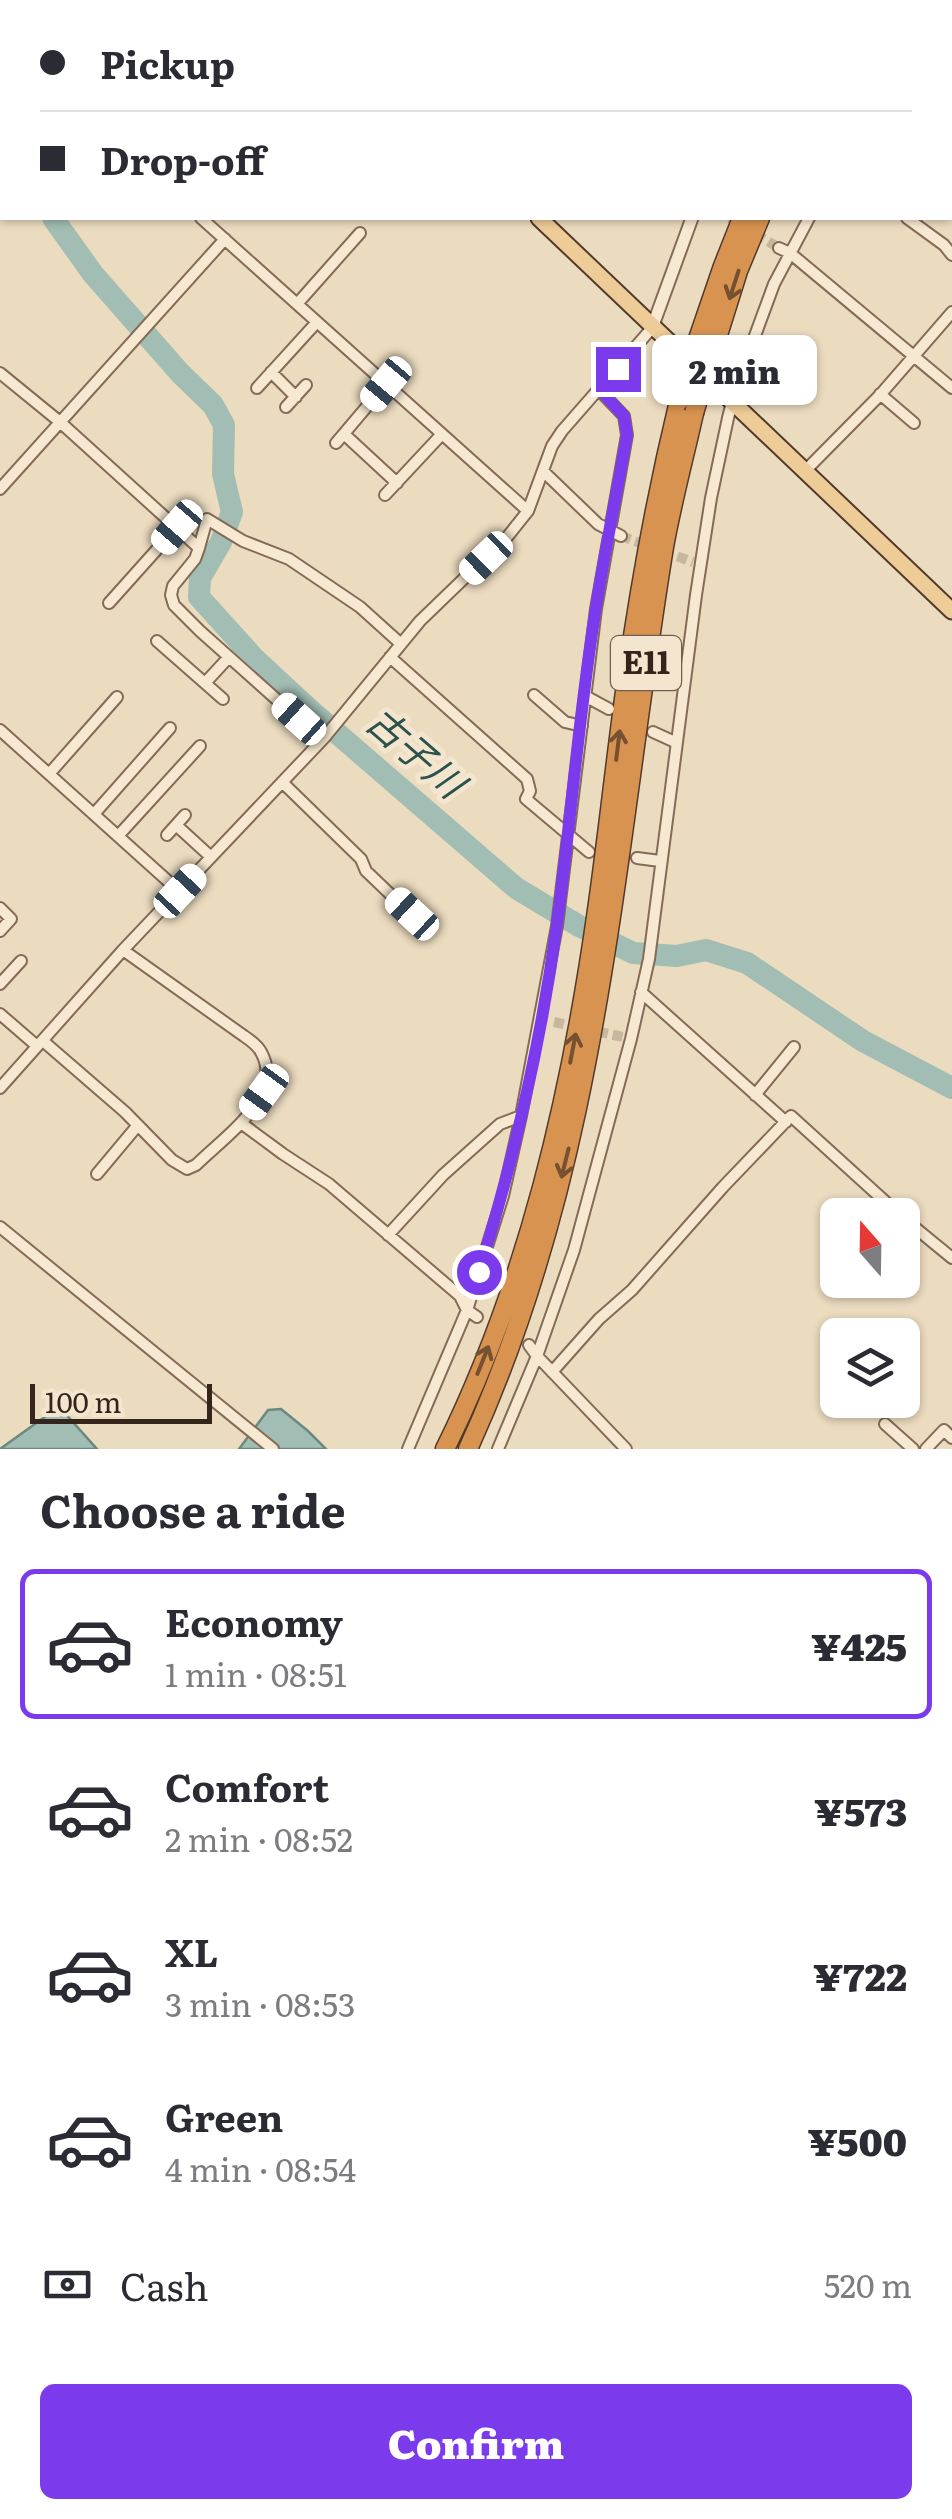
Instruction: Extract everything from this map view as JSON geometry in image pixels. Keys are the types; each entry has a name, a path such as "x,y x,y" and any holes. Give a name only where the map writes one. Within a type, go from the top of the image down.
{"highway":[{"name":"E11","path":"468,1449 524,1308 552,1219 581,1098 628,673 663,468 704,348 722,266 741,220"},
{"name":"E11","path":"704,348 759,220"},
{"name":"E11","path":"444,1449 508,1300 534,1215 597,963"}],"main road":[{"path":"541,220 950,606"}],"street":[{"path":"203,220 528,511"},
{"path":"0,1088 323,739 420,621 508,536 528,511 552,446 562,431 652,328 691,220"},
{"path":"498,1449 574,1250 642,992 697,562 733,403 785,250 808,220"},
{"path":"910,220 952,255"},
{"path":"298,304 360,233"},
{"path":"0,490 224,239"},
{"path":"785,250 952,388"},
{"path":"806,471 952,312"},
{"path":"257,388 317,322"},
{"path":"271,372 296,397"},
{"path":"0,373 199,548"},
{"path":"386,384 340,438 397,483"},
{"path":"286,407 306,386"},
{"path":"408,1449 472,1314 540,1021 557,926 596,609 616,533 627,426 624,416 600,390"},
{"path":"880,394 914,423"},
{"path":"385,495 442,434"},
{"path":"543,471 598,524 616,533"},
{"path":"323,739 174,605 171,595 177,579 195,560 207,520 289,559 360,607 401,644"},
{"path":"110,604 177,527"},
{"path":"157,641 223,699"},
{"path":"205,683 229,657"},
{"path":"390,657 527,779 530,792 526,799 590,852"},
{"path":"534,695 565,722 582,726"},
{"path":"585,696 608,709"},
{"path":"49,774 118,697"},
{"path":"94,814 170,728"},
{"path":"0,730 180,891"},
{"path":"653,732 676,742"},
{"path":"118,836 200,746"},
{"path":"282,782 412,914"},
{"path":"167,835 184,815"},
{"path":"176,825 212,857"},
{"path":"637,858 660,861"},
{"path":"0,908 11,919 0,932"},
{"path":"0,1014 138,1125 172,1160 187,1170 196,1166 242,1123 264,1092 269,1078 261,1051 124,950"},
{"path":"0,984 22,960"},
{"path":"642,992 786,1122"},
{"path":"540,1021 554,1022"},
{"path":"755,1095 794,1047"},
{"path":"388,1236 443,1174 500,1124 521,1116"},
{"path":"552,1372 791,1116 881,1198"},
{"path":"242,1123 329,1184 460,1296 472,1314"},
{"path":"97,1174 138,1125"},
{"path":"0,1227 273,1449"},
{"path":"920,1232 952,1258"},
{"path":"529,1345 626,1449"},
{"path":"886,1424 914,1449"},
{"path":"926,1449 944,1430 952,1438"}],"shaded area":[{"path":"281,1409 326,1449 239,1449 268,1410"},
{"path":"53,1411 63,1411 97,1449 0,1449"}],"waterway":[{"name":"古子川","path":"54,220 93,274 213,405 224,425 223,474 232,512 221,542 200,578 199,597 254,658 516,888 633,953 677,956 706,950 747,963 863,1041 952,1088"}],"tunnel":[{"path":"733,220 779,248"},
{"path":"621,536 693,562"},
{"path":"554,1022 623,1037"}],"route":[{"path":"479,1272 515,1143 557,926 596,609 627,435 624,416 600,390 618,369"}]}
